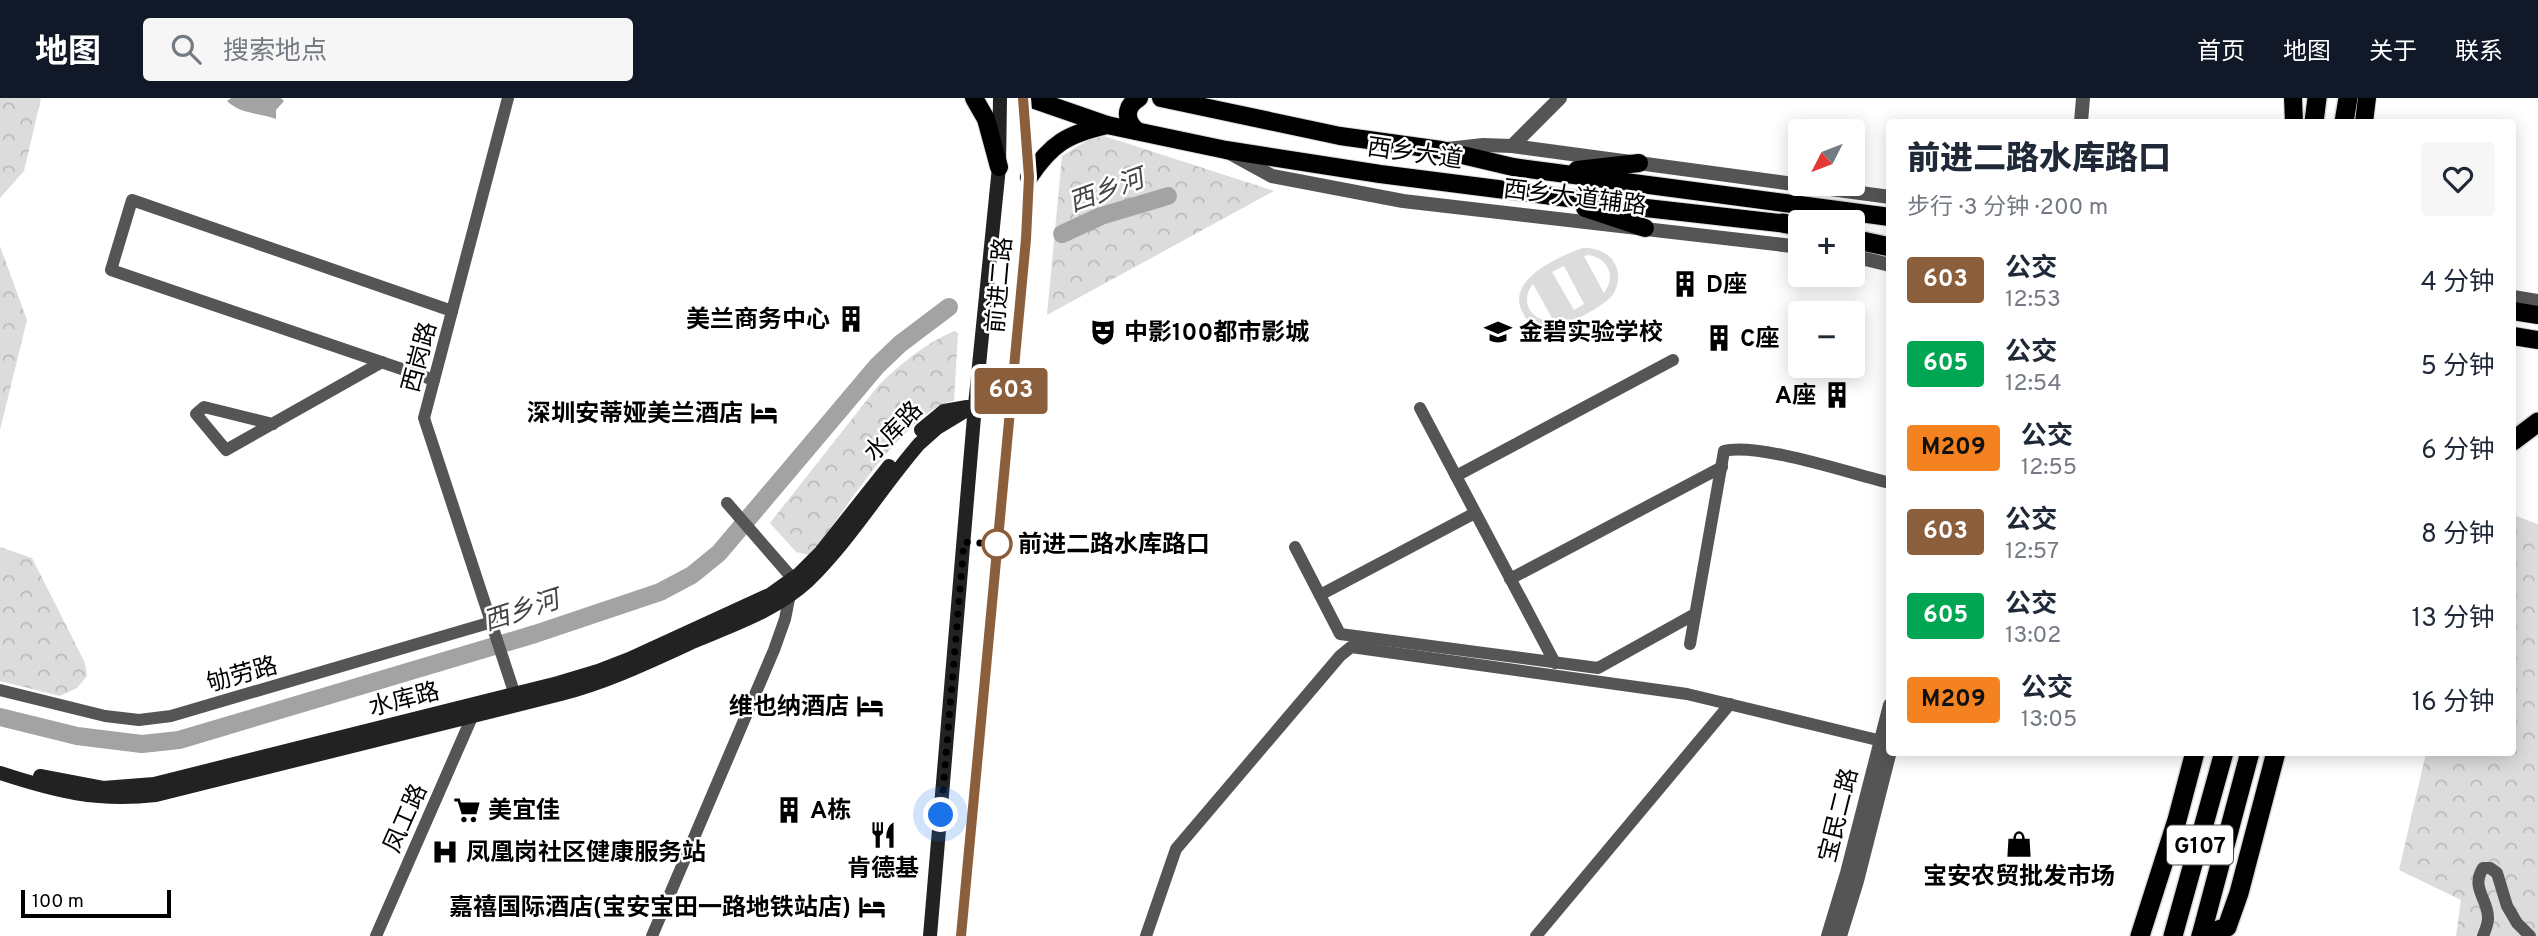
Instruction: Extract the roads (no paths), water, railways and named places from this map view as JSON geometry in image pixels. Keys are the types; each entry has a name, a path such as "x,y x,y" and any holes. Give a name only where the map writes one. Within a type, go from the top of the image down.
{"highway":[{"path":"2314,119 2317,98"},
{"path":"2344,119 2348,98"},
{"path":"1865,242 1886,246"},
{"path":"2516,439 2538,422"},
{"path":"2140,936 2177,820 2194,756"},
{"name":"G107","path":"2173,936 2223,756"},
{"name":"G107","path":"2201,936 2249,756"},
{"path":"2201,936 2227,927 2239,893 2275,756"}],"main road":[{"path":"974,98 985,119 999,167"},
{"name":"前进二路","path":"930,936 975,405 999,167 1000,98"},
{"name":"前进二路","path":"961,936 1026,239 1029,177 1023,98"},
{"name":"西乡大道","path":"1029,98 1107,125 1226,150 1380,174 1788,224"},
{"path":"1138,131 1132,126 1128,114 1131,104 1139,98"},
{"name":"西乡大道","path":"1161,98 1340,136 1441,150 1513,167 1886,216"},
{"path":"2364,119 2367,98"},
{"path":"2292,119 2293,99"},
{"path":"1029,177 1046,153 1058,142 1107,125"},
{"path":"1550,173 1639,163"},
{"path":"1545,195 1645,228"},
{"path":"1865,235 1886,237"},
{"path":"2516,311 2538,315"},
{"path":"2516,336 2538,340"},
{"name":"水库路","path":"0,773 80,796 132,798 179,790 472,717 587,675 744,608 793,579 820,554 913,437 944,411 975,405"},
{"name":"水库路","path":"0,763 34,775 70,783 103,788 132,787 177,780 516,699 567,693 633,669 748,618 805,583 828,560 919,444 937,428 975,405"}],"street":[{"name":"西岗路","path":"508,98 424,418 516,699"},
{"path":"1512,146 1560,98"},
{"path":"2081,119 2083,98"},
{"name":"西乡大道辅路","path":"1441,150 1466,146 1512,146 1886,196"},
{"name":"西乡大道辅路","path":"1226,150 1272,176 1403,201 1788,245"},
{"path":"434,380 111,270 132,200 452,311"},
{"path":"1865,259 1886,264"},
{"path":"2516,297 2538,301"},
{"path":"1455,476 1674,360"},
{"path":"273,424 204,407 196,414 226,450 273,424 382,362"},
{"path":"1420,408 1555,663"},
{"path":"1690,645 1724,451 1737,448 1761,451 1886,482"},
{"path":"1510,579 1722,467"},
{"path":"652,936 774,650 785,619 793,579 727,503"},
{"path":"1320,595 1475,513"},
{"path":"1294,547 1340,634 1598,668 1695,614"},
{"name":"劬劳路","path":"0,690 106,716 139,720 171,716 492,622"},
{"path":"1146,936 1176,849 1340,656 1351,648 1687,694 1886,745"},
{"path":"1536,936 1730,704"},
{"name":"凤工路","path":"376,936 472,717"},
{"name":"宝民二路","path":"1828,936 1886,748"},
{"name":"宝民二路","path":"1840,936 1857,881 1886,750"},
{"path":"2483,936 2489,918 2478,887 2478,877 2483,868 2490,868 2497,873 2512,914 2530,936"}],"waterway":[{"name":"西乡河","path":"1062,234 1101,216 1168,196"},
{"name":"西乡河","path":"0,717 77,736 142,744 179,740 535,634 660,592 692,575 719,553 877,366 900,344 949,307"}],"place":[{"name":"D座","path":"1685,284"},
{"name":"美兰商务中心","path":"851,319"},
{"name":"中影100都市影城","path":"1103,332"},
{"name":"金碧实验学校","path":"1498,332"},
{"name":"C座","path":"1719,338"},
{"name":"A座","path":"1837,395"},
{"name":"深圳安蒂娅美兰酒店","path":"764,413"},
{"name":"前进二路水库路口","path":"997,544"},
{"name":"维也纳酒店","path":"870,706"},
{"name":"美宜佳","path":"467,810"},
{"name":"A栋","path":"789,810"},
{"name":"肯德基","path":"883,835"},
{"name":"宝安农贸批发市场","path":"2019,844"},
{"name":"凤凰岗社区健康服务站","path":"445,852"},
{"name":"嘉禧国际酒店(宝安宝田一路地铁站店)","path":"872,907"}]}
